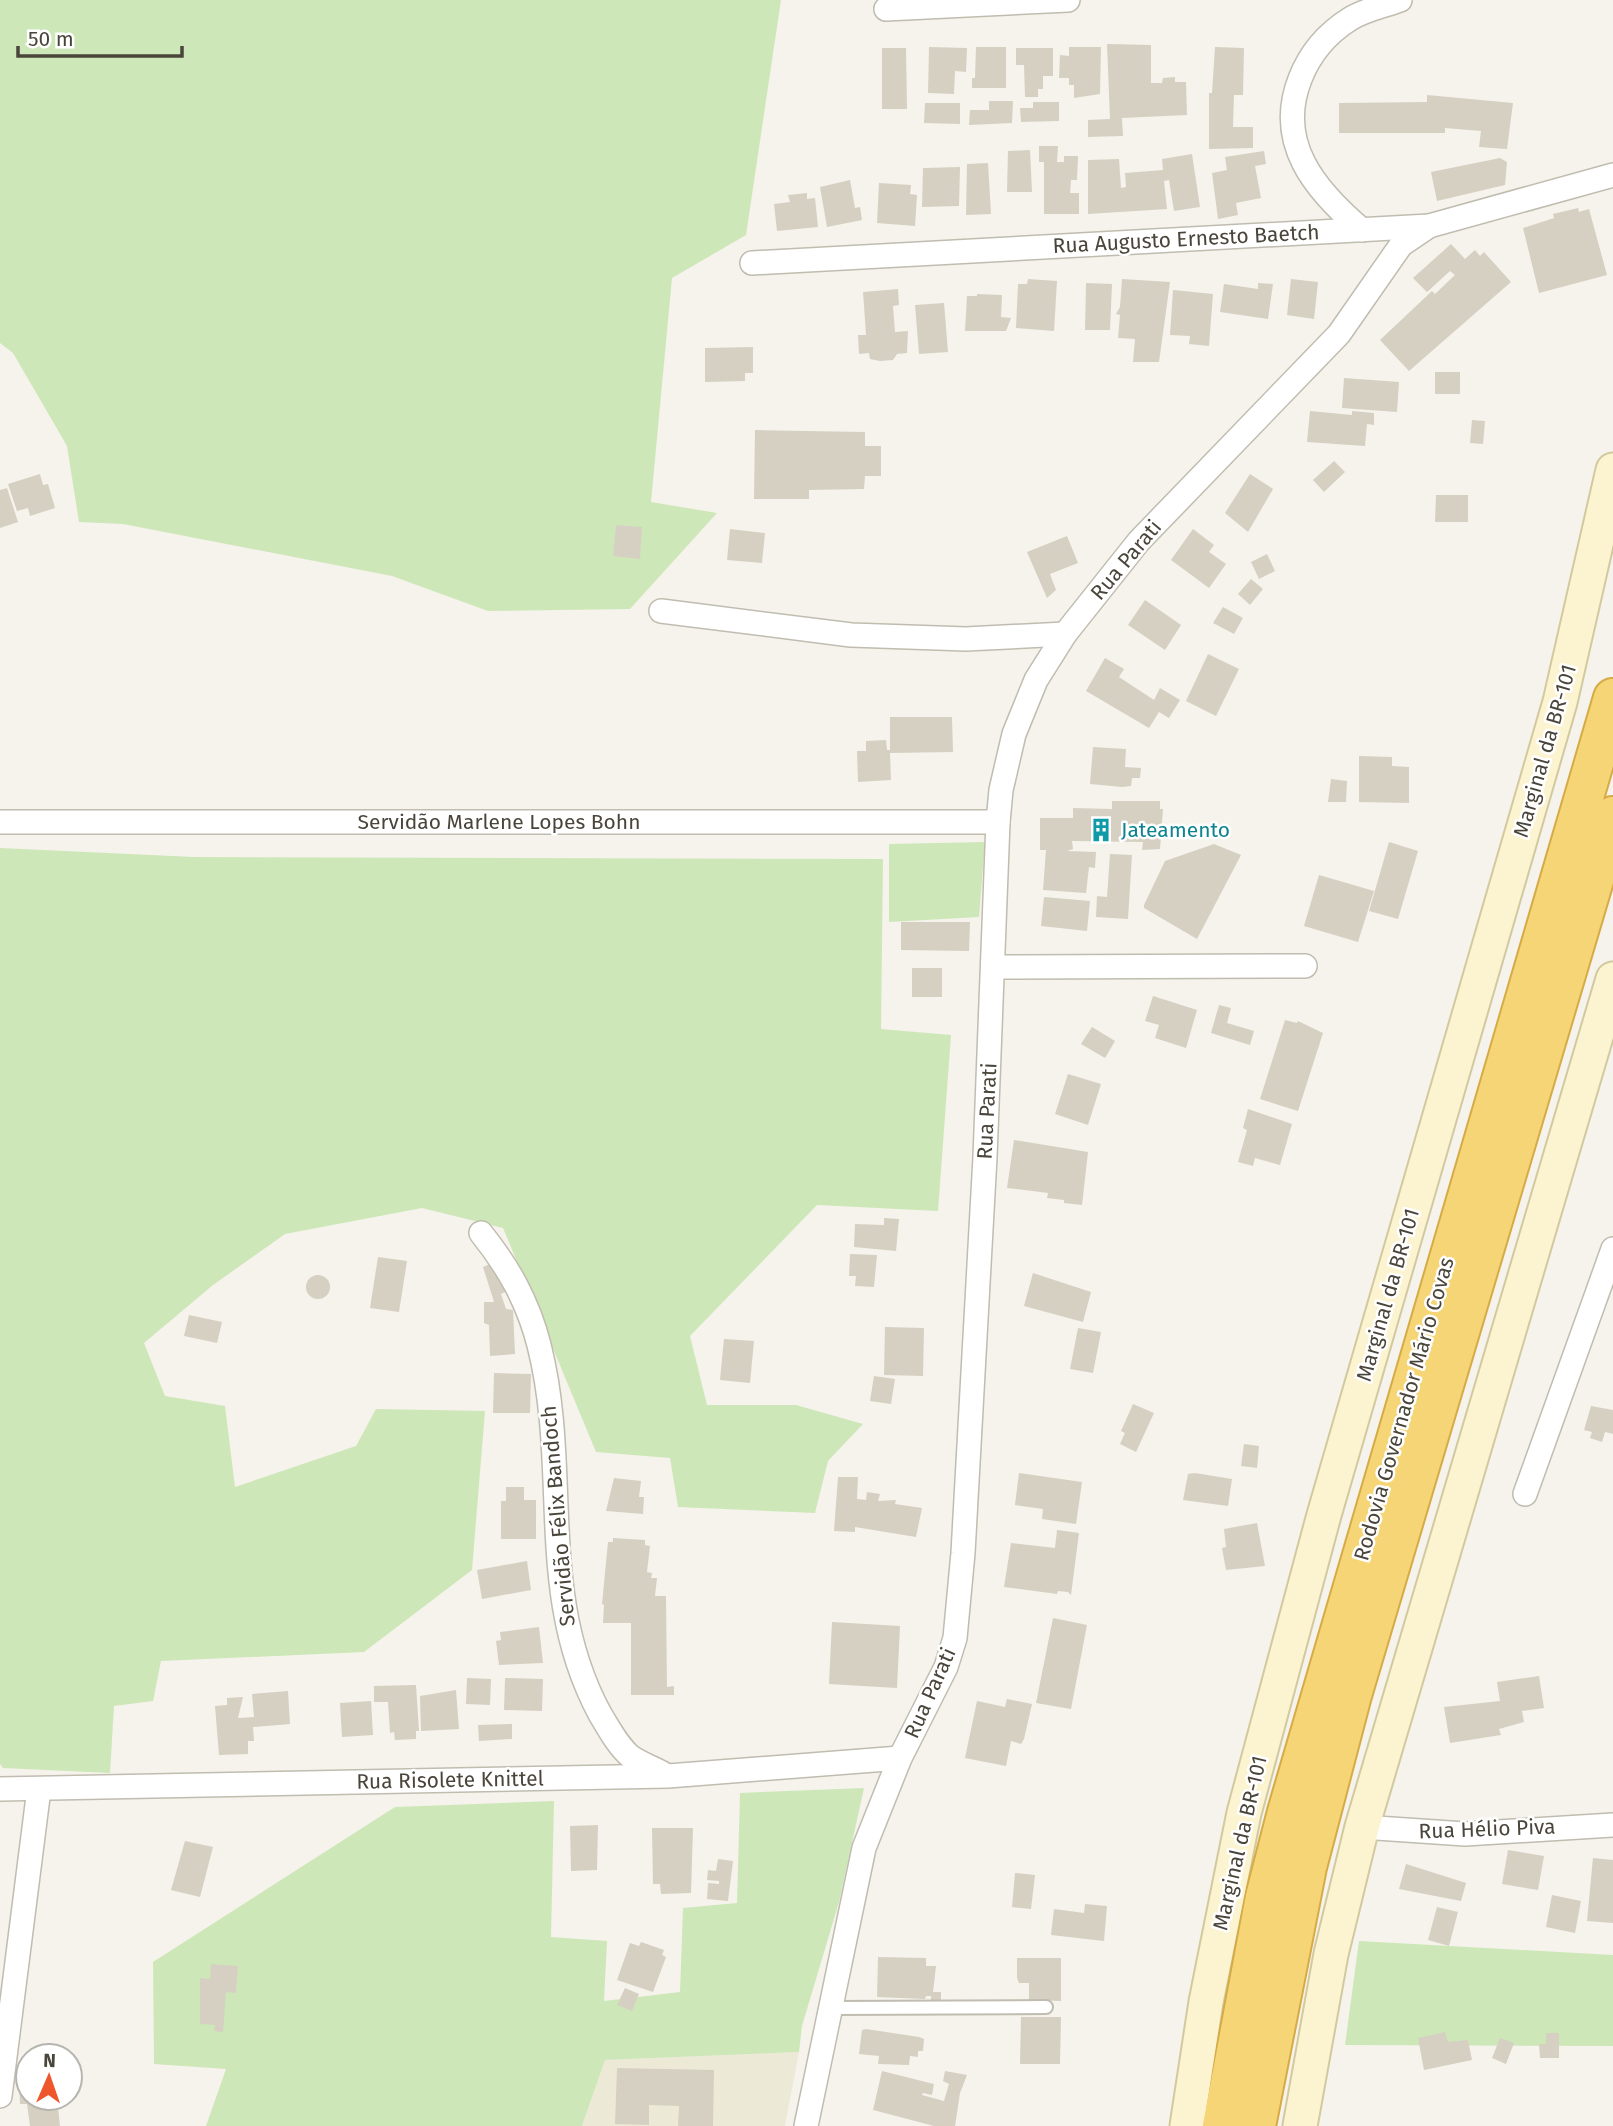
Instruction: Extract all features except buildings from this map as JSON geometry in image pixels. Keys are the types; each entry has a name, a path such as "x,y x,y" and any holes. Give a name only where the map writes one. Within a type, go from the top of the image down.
{"highway":[{"name":"Rodovia Governador Mário Covas","path":"1222,2126 1265,1898 1287,1812 1613,698"},
{"name":"Rodovia Governador Mário Covas","path":"1256,2126 1307,1867 1352,1695 1613,816"}],"main road":[{"name":"Marginal da BR-101","path":"1187,2126 1206,2002 1244,1813 1324,1515 1560,702 1613,470"},
{"path":"1300,2126 1331,1954 1362,1827 1613,979"}],"street":[{"path":"886,9 1068,0"},
{"path":"1362,230 1321,189 1304,163 1290,123 1293,97 1305,67 1323,39 1352,17 1400,0"},
{"name":"Rua Augusto Ernesto Baetch","path":"752,263 1429,226 1613,175"},
{"name":"Rua Parati","path":"806,2126 864,1848 900,1758 946,1667 959,1605 1001,790 1014,734 1036,680 1065,634 1139,541 1339,334 1401,245 1429,226"},
{"path":"661,611 851,635 966,639 1065,634"},
{"name":"Servidão Marlene Lopes Bohn","path":"0,822 999,822"},
{"path":"993,967 1305,965"},
{"name":"Servidão Félix Bandoch","path":"481,1233 507,1266 526,1302 540,1346 555,1449 561,1594 567,1630 580,1674 620,1745 632,1757 668,1776"},
{"path":"1525,1494 1613,1249"},
{"name":"Rua Risolete Knittel","path":"0,1789 668,1776 900,1758"},
{"path":"0,2096 39,1789"},
{"name":"Rua Hélio Piva","path":"1362,1827 1465,1834 1613,1825"}],"lane":[{"path":"831,2008 1046,2007"}],"shaded area":[{"path":"799,2052 785,2126 582,2126 605,2060"}],"green space":[{"path":"0,0 781,0 746,235 672,278 651,502 717,513 630,609 488,611 392,576 123,524 79,522 67,446 13,353 0,343"},
{"path":"985,842 979,917 889,922 889,844"},
{"path":"0,848 194,857 883,859 881,1029 951,1035 938,1211 817,1205 690,1336 707,1405 796,1405 863,1424 828,1461 815,1513 678,1507 670,1458 596,1452 503,1228 422,1208 285,1234 213,1285 144,1343 165,1396 225,1406 235,1487 356,1446 376,1409 485,1411 472,1570 364,1652 161,1661 153,1701 114,1706 110,1773 3,1768 0,1764"},
{"path":"864,1788 839,1902 802,2026 799,2052 605,2060 582,2126 206,2126 226,2069 154,2064 153,1962 395,1807 554,1801 551,1937 607,1941 604,2001 680,1992 683,1908 737,1903 740,1793"},
{"path":"1359,1941 1613,1955 1613,2046 1345,2045"}],"place":[{"name":"Jateamento","path":"1101,830"}]}
